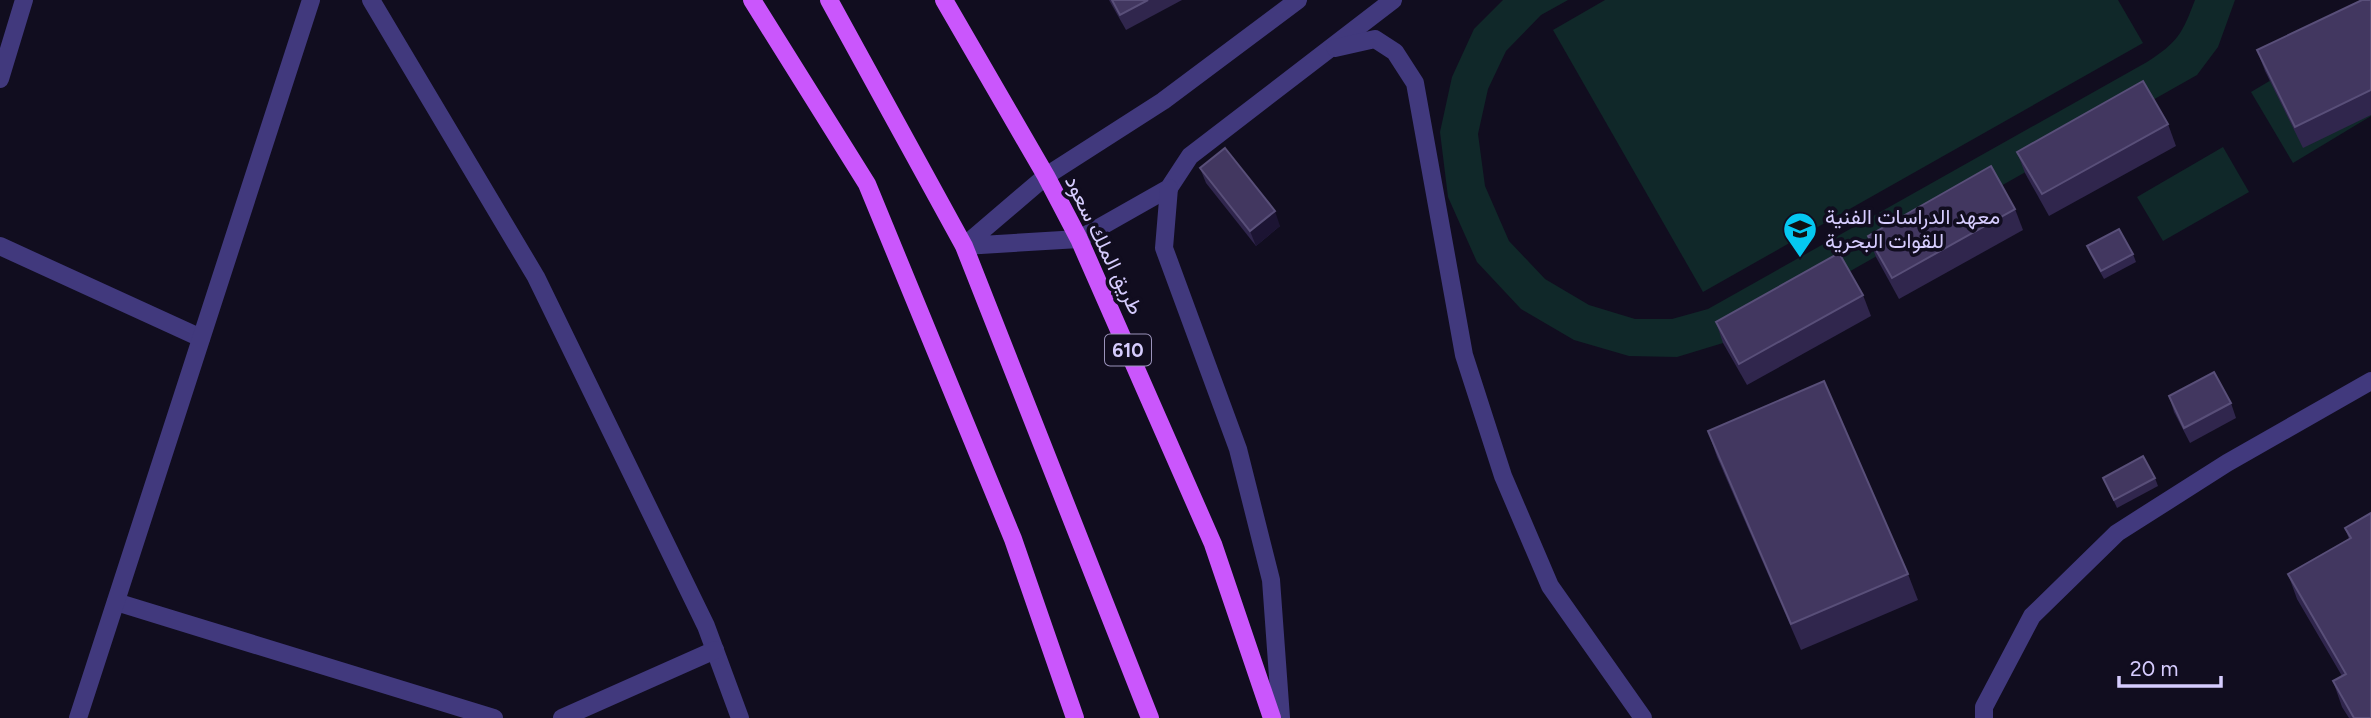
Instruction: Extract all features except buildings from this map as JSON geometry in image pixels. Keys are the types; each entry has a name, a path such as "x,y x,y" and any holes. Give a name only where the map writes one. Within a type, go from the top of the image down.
{"main road":[{"path":"752,0 867,184 1013,539 1075,718"},
{"path":"829,0 964,246 1150,718"},
{"name":"طريق الملك سعود","path":"944,0 1046,176 1079,239 1213,544 1272,718"}],"street":[{"path":"0,79 24,0"},
{"path":"78,718 311,0"},
{"path":"371,0 536,277 706,626 740,718"},
{"path":"964,246 1046,176 1163,101 1298,0"},
{"path":"964,246 1079,239 1169,188 1190,156 1393,0"},
{"path":"1328,50 1375,39 1395,52 1415,83 1464,355 1503,476 1550,586 1643,718"},
{"path":"1169,188 1164,248 1238,449 1271,580 1281,718"},
{"path":"0,246 201,338"},
{"path":"1984,718 1984,707 2032,616 2117,533 2227,463 2371,381"},
{"path":"116,602 494,718"},
{"path":"562,718 715,650"}],"green space":[{"path":"1503,0 1568,0 1541,15 1506,51 1488,89 1478,134 1485,186 1509,241 1545,279 1589,305 1635,319 1672,319 1708,309 2147,62 2166,49 2178,36 2195,0 2235,0 2218,47 2197,75 1723,343 1677,357 1629,356 1574,340 1521,309 1477,262 1448,197 1440,132 1452,77 1474,29"},
{"path":"1605,0 2118,0 2143,43 1703,292 1553,30"},
{"path":"2369,22 2371,116 2293,163 2251,92"},
{"path":"2223,147 2249,192 2163,241 2137,197"}],"place":[{"name":"معهد الدراسات الفنية للقوات البحرية","path":"1800,259"}]}
